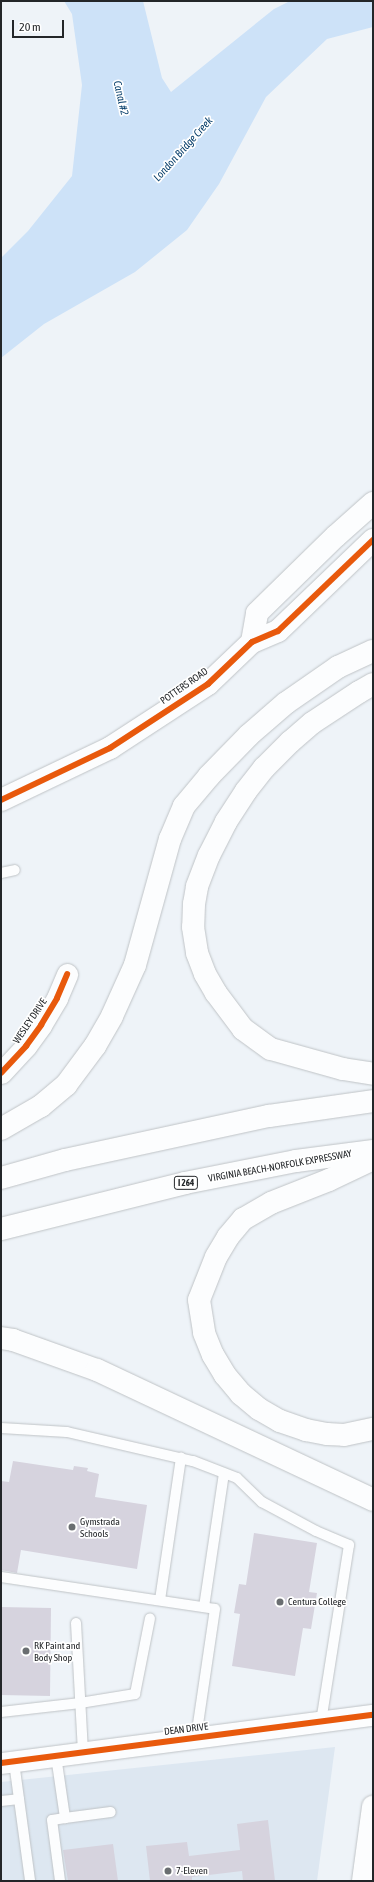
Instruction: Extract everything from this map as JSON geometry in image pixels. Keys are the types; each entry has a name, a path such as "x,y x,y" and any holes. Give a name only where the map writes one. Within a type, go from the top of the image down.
{"main road":[{"path":"252,642 257,613 336,536 373,503"},
{"name":"POTTERS ROAD","path":"1,800 110,748 208,684 252,642 278,631 373,540"},
{"path":"1,1129 41,1106 66,1085 94,1046 112,1016 135,965 170,839 184,806 209,776 249,735 286,703 338,667 373,651"},
{"path":"373,684 312,724 290,742 264,768 246,792 226,822 209,855 197,887 194,904 193,927 197,953 205,974 216,993 243,1029 271,1049 343,1069 373,1074"},
{"path":"1,1178 64,1160 269,1116 373,1101"},
{"name":"VIRGINIA BEACH-NORFOLK EXPRESSWAY","path":"1,1230 185,1183 296,1161 373,1151"},
{"path":"373,1159 329,1180 271,1204 243,1219 228,1237 216,1257 199,1300 204,1332 213,1355 225,1375 241,1394 259,1409 280,1421 306,1430 327,1434 344,1435 373,1428"},
{"path":"1,1338 13,1340 97,1370 373,1500"},
{"path":"363,1881 373,1807"}],"street":[{"name":"WESLEY DRIVE","path":"1,1073 26,1046 41,1025 57,998 67,974"},
{"name":"DEAN DRIVE","path":"8,1763 373,1715"}],"lane":[{"path":"1,873 15,870"},
{"path":"1,1428 67,1432 181,1458 237,1478 262,1502 316,1531 349,1545 321,1722"},
{"path":"160,1600 181,1458"},
{"path":"204,1607 224,1473"},
{"path":"1,1577 215,1609 196,1738"},
{"path":"1,1712 80,1703 135,1694 150,1618"},
{"path":"76,1623 83,1753"},
{"path":"56,1756 65,1818"},
{"path":"8,1763 19,1799 30,1881"},
{"path":"1,1801 19,1799"},
{"path":"60,1881 52,1820 111,1812"}],"shaded area":[{"path":"335,1747 317,1881 1,1881 1,1782"}],"water":[{"path":"64,1 143,1 162,78 171,92 274,9 290,1 373,1 373,27 327,39 266,97 219,184 187,230 135,272 44,324 1,358 1,258 28,231 72,176 82,85 72,14"}],"building":[{"name":"Gymstrada Schools","path":"13,1461 73,1470 74,1466 88,1468 87,1471 99,1474 95,1497 147,1505 137,1569 21,1550 17,1573 1,1570 1,1481 9,1482"},
{"path":"254,1533 317,1543 309,1592 317,1593 311,1629 303,1628 295,1676 232,1666 240,1614 234,1613 239,1584 246,1585"},
{"name":"RK Paint and Body Shop","path":"1,1607 51,1608 50,1696 1,1695"},
{"path":"268,1820 275,1881 243,1881 242,1871 192,1877 192,1881 150,1881 146,1846 187,1842 189,1856 240,1850 237,1824"},
{"path":"113,1844 118,1881 68,1881 63,1850"}],"cycle path":[{"path":"1,800 110,748 208,684 252,642 278,631 373,540"},
{"path":"1,1073 26,1046 41,1025 57,998 67,974"},
{"path":"1,1763 373,1715"}],"place":[{"name":"Gymstrada Schools","path":"72,1527"},
{"name":"Centura College","path":"280,1602"},
{"name":"RK Paint and Body Shop","path":"26,1651"},
{"name":"7-Eleven","path":"168,1871"}],"water label":[{"name":"Canal #2","path":"121,98"},
{"name":"London Bridge Creek","path":"183,149"}]}
